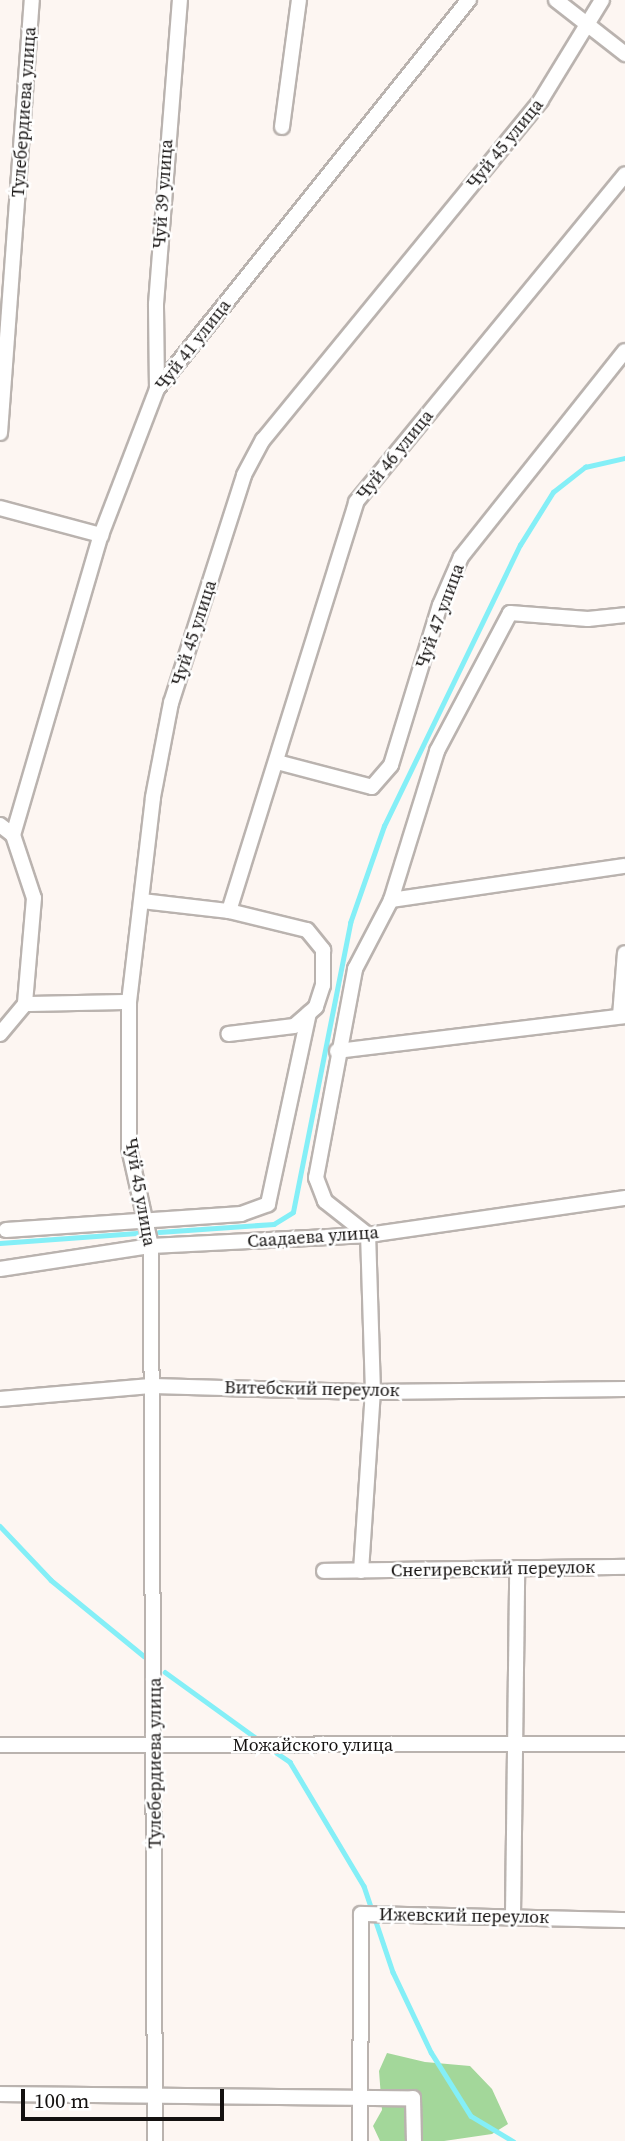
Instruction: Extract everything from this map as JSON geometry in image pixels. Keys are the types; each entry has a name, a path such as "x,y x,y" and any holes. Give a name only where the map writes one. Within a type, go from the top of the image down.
{"street":[{"name":"Тулебердиева улица","path":"0,433 33,0"},
{"name":"Чуй 39 улица","path":"157,389 156,304 180,0"},
{"path":"282,127 299,0"},
{"name":"Чуй 41 улица","path":"13,835 101,535 157,389 469,0"},
{"path":"556,0 625,54"},
{"name":"Чуй 45 улица","path":"153,1386 150,1246 130,1148 130,1002 153,797 171,703 244,475 263,440 541,100 602,0"},
{"name":"Чуй 46 улица","path":"229,911 356,502 625,174"},
{"name":"Чуй 47 улица","path":"276,762 372,787 391,765 440,605 461,557 625,351"},
{"path":"0,508 101,535"},
{"path":"361,1571 373,1392 368,1235 340,1215 317,1191 318,1159 355,969 391,900 438,751 510,613 588,619 625,615"},
{"path":"0,825 13,835 34,898 25,1004 0,1034"},
{"path":"391,900 625,866"},
{"path":"142,901 229,911 307,930 323,950 323,985 316,1007 294,1026 228,1034"},
{"path":"337,1052 622,1016 625,953"},
{"path":"25,1004 130,1002"},
{"path":"6,1230 241,1214 268,1204 309,1013"},
{"name":"Саадаева улица","path":"0,1269 150,1246 368,1235 625,1198"},
{"name":"Тулебердиева улица","path":"153,1386 155,2141"},
{"name":"Витебский переулок","path":"0,1399 153,1386 373,1392 625,1389"},
{"name":"Снегиревский переулок","path":"324,1571 625,1567"},
{"path":"513,1915 517,1568"},
{"name":"Можайского улица","path":"0,1745 625,1744"},
{"name":"Ижевский переулок","path":"360,2141 361,1914 513,1915 625,1920"},
{"path":"0,2094 413,2098 414,2141"}],"green space":[{"path":"387,2053 425,2062 470,2066 492,2089 508,2124 492,2134 444,2141 380,2141 373,2126 382,2110 379,2071"}],"waterway":[{"path":"159,1232 274,1224 293,1212 350,923 384,826 520,545 553,492 585,467 625,458"},
{"path":"0,1243 137,1233"},
{"path":"0,1526 51,1580 144,1656"},
{"path":"165,1672 259,1740"},
{"path":"271,1749 290,1762 364,1886 393,1972 431,2052 471,2116 513,2141"}]}
